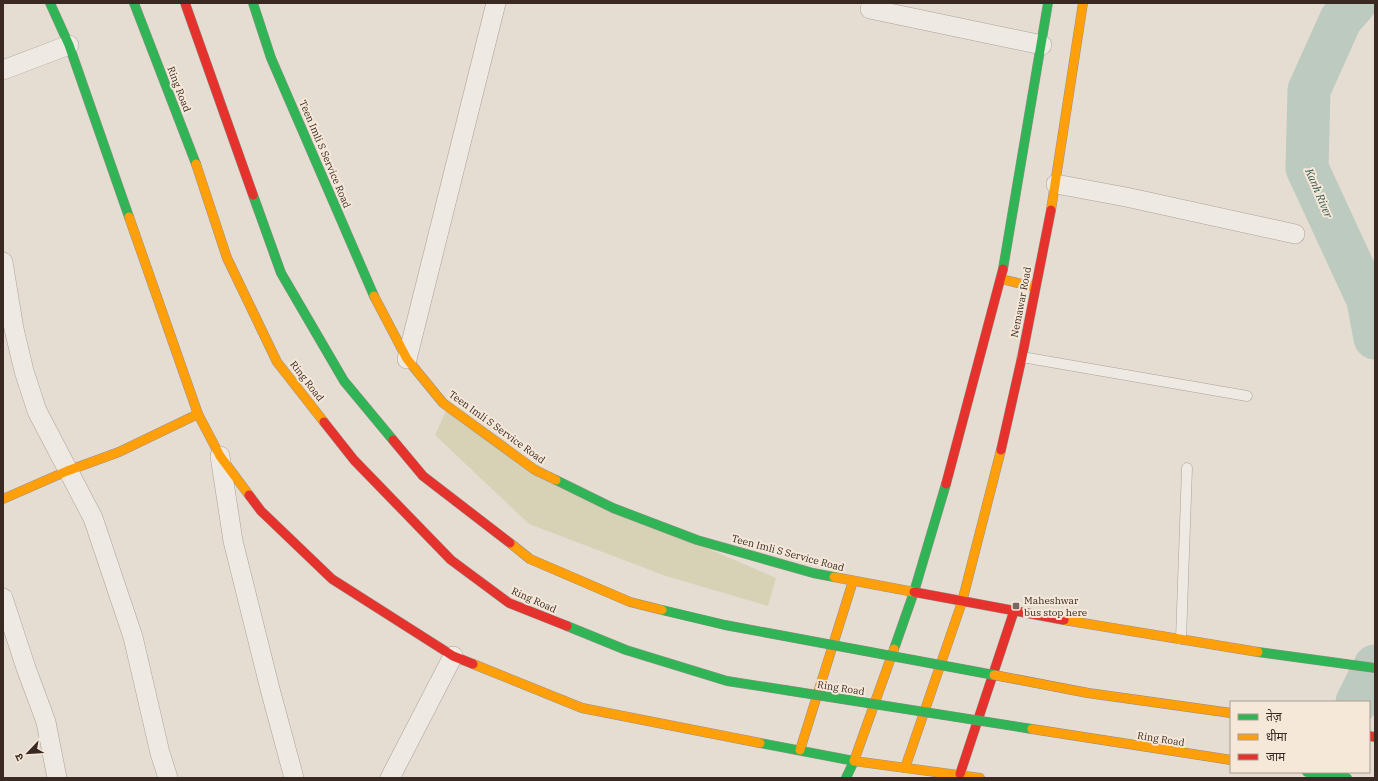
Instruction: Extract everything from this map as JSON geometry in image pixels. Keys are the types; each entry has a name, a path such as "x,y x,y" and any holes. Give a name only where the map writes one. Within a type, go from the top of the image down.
{"main road":[{"path":"50,3 69,45 198,414 220,456 261,511 332,579 453,656 582,708 854,761 960,774 980,778"},
{"name":"Ring Road","path":"134,3 196,163 227,258 277,362 354,460 451,560 509,603 626,650 727,681 1230,760"},
{"path":"185,3 281,273 344,381 422,476 530,559 630,602 725,625 1088,693 1230,713"},
{"name":"Teen Imli S Service Road","path":"252,3 272,58 378,306 407,359 443,403 535,470 613,508 697,540 813,573 1014,611 1278,655 1375,668"},
{"path":"846,778 854,761 914,592 958,445 1000,279 1038,88 1048,3"},
{"name":"Nemawar Road","path":"900,778 905,768 962,602 994,480 1022,357 1056,184 1065,96 1083,3"},
{"path":"1000,279 1035,287"},
{"path":"3,498 67,471 119,452 198,414"},
{"path":"800,750 853,581"},
{"path":"960,774 1014,611"},
{"path":"1314,773 1347,778"}],"street":[{"path":"407,359 496,3"},
{"path":"870,9 1042,44"},
{"path":"3,70 69,45"},
{"path":"1056,184 1126,197 1295,234"},
{"path":"3,262 14,329 24,371 38,411 67,471 93,518 133,638 160,753 168,778"},
{"path":"220,456 233,541 294,778"},
{"path":"3,598 26,668 46,722 57,778"},
{"path":"390,778 453,656"}],"lane":[{"path":"1022,357 1247,396"},
{"path":"1181,639 1187,468"}],"shaded area":[{"path":"446,411 602,503 776,578 768,606 666,576 529,524 435,435"}],"waterway":[{"name":"Kanh River","path":"1355,3 1341,19 1309,90 1307,168 1368,300 1375,338"},
{"name":"Kanh River","path":"1358,701 1375,666"}],"traffic: fast":[{"path":"50,3 69,45 129,217"},
{"path":"134,3 196,164"},
{"path":"253,3 271,58 374,296"},
{"path":"1003,269 1048,3"},
{"path":"253,195 281,273 344,381 393,440"},
{"path":"556,480 613,508 697,540 813,573 834,577"},
{"path":"894,649 914,592 946,484"},
{"path":"662,610 725,625 994,675"},
{"path":"567,626 626,650 727,681 785,690"},
{"path":"1258,652 1375,668"},
{"path":"785,690 1032,729"},
{"path":"760,743 854,761 846,778"},
{"path":"1314,773 1347,778"}],"traffic: slow":[{"path":"1051,210 1083,3"},
{"path":"196,164 227,258 277,362 324,422"},
{"path":"129,217 198,414 220,456 249,495"},
{"path":"1001,279 1035,287"},
{"path":"374,296 407,359 443,403 535,470 556,480"},
{"path":"3,499 67,471 119,452 198,414"},
{"path":"905,768 962,602 1001,450"},
{"path":"510,543 530,559 630,602 662,610"},
{"path":"834,577 914,592"},
{"path":"800,750 853,581"},
{"path":"1064,620 1258,652"},
{"path":"894,649 854,761 980,778"},
{"path":"473,664 582,708 760,743"},
{"path":"994,675 1088,693 1230,713"},
{"path":"1032,729 1230,760"}],"traffic: jam":[{"path":"185,3 253,195"},
{"path":"1001,450 1022,357 1051,210"},
{"path":"946,484 1003,269"},
{"path":"324,422 354,460 451,560 509,603 567,626"},
{"path":"393,440 423,476 510,543"},
{"path":"249,495 261,511 332,579 453,656 473,664"},
{"path":"914,592 1064,620"},
{"path":"960,774 1014,611"},
{"path":"1370,736 1375,737"}],"place":[{"name":"Maheshwar bus stop here","path":"1016,606"}]}
